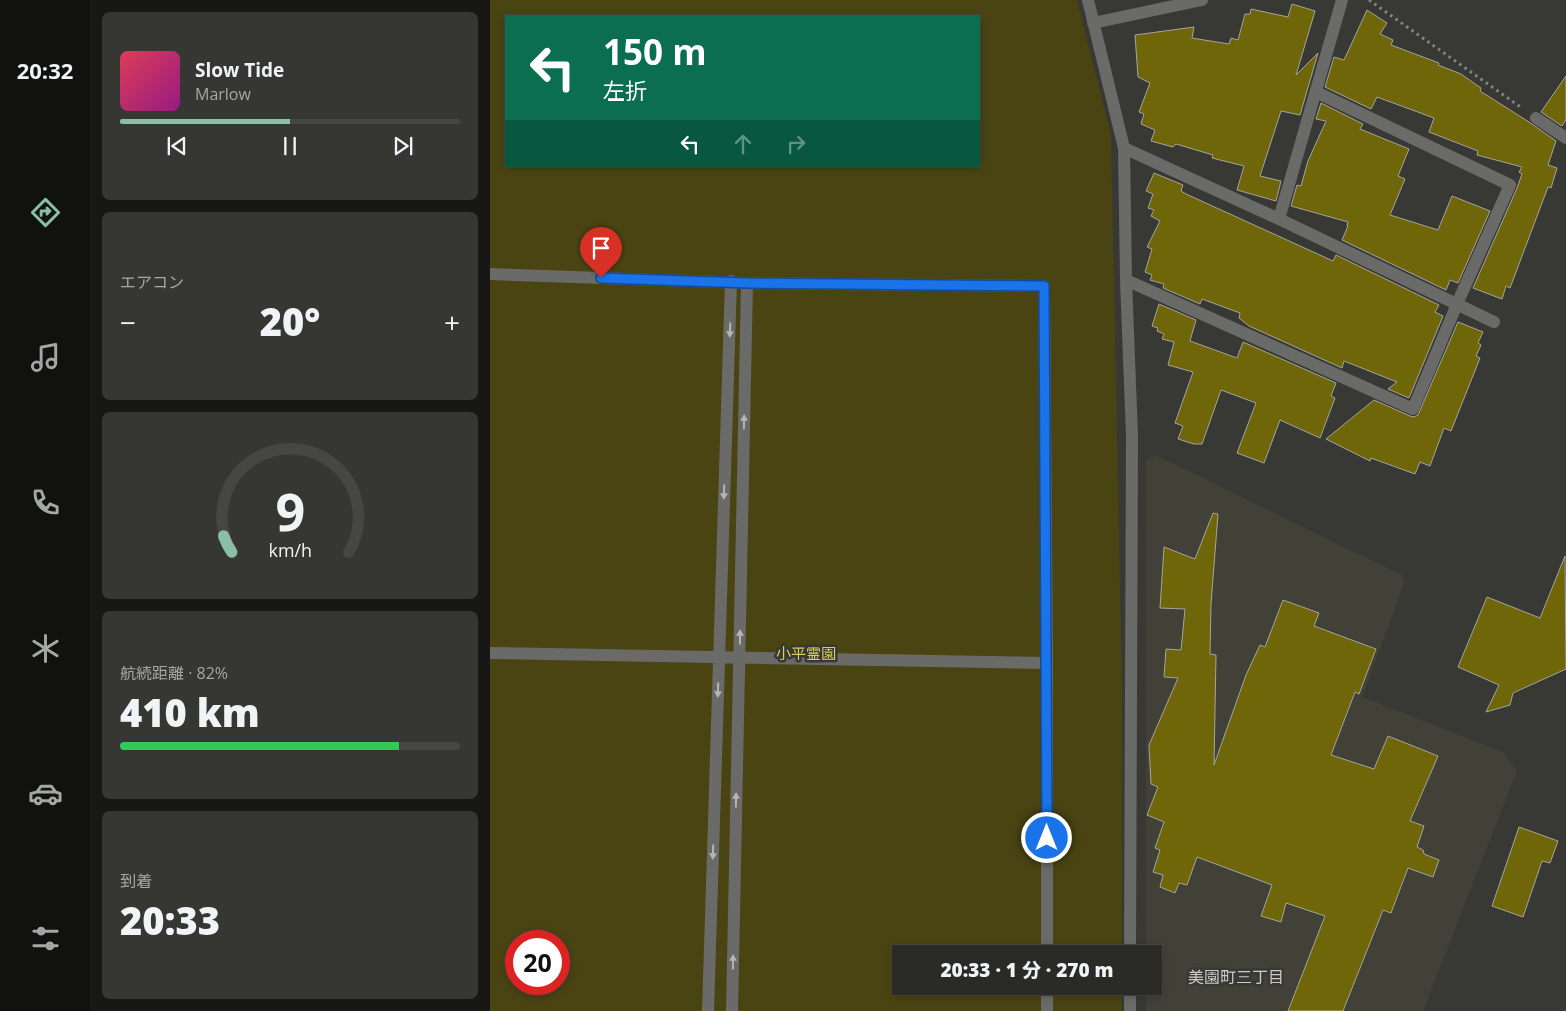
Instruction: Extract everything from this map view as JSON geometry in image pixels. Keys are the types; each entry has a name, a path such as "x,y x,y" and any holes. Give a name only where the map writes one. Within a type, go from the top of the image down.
{"street":[{"path":"1088,0 1124,148 1126,280 1132,436 1130,945"},
{"path":"1094,23 1202,0"},
{"path":"1280,219 1342,0"},
{"path":"1126,280 1413,408 1510,185 1316,92"},
{"path":"1536,118 1566,138"},
{"path":"1124,148 1280,219 1494,322"},
{"path":"490,274 747,283 1044,286 1047,945"},
{"path":"708,1011 731,281"},
{"path":"732,1011 747,283"},
{"path":"490,653 1047,663"},
{"path":"1047,995 1047,1011"},
{"path":"1130,995 1130,1011"}],"path":[{"path":"1369,0 1536,118"}],"shaded area":[{"path":"1156,455 1403,576 1404,584 1362,697 1503,752 1517,771 1423,1011 1146,1011 1146,995 1162,995 1162,945 1146,945 1146,460"}],"green space":[{"name":"小平霊園","path":"490,0 1077,0 1111,135 1122,683 1122,945 892,945 892,995 1122,995 1122,1011 490,1011"}],"building":[{"path":"1292,4 1315,11 1296,75 1318,53 1300,115 1281,111 1260,176 1281,181 1276,201 1237,190 1244,166 1212,158 1213,155 1176,144 1173,147 1151,141 1155,130 1141,124 1144,114 1139,112 1150,83 1138,77 1135,35 1194,27 1192,38 1229,44 1231,38 1238,40 1245,14 1250,14 1251,9 1288,17"},
{"path":"1367,10 1387,23 1380,34 1393,40 1391,45 1439,63 1438,65 1461,74 1481,88 1480,91 1556,141 1548,165 1557,168 1551,188 1548,187 1510,288 1506,286 1502,299 1473,288 1517,188 1522,174 1519,172 1522,167 1477,155 1478,151 1429,132 1434,118 1377,97 1371,109 1325,87 1334,57 1344,60"},
{"path":"1566,76 1566,120 1562,126 1541,112"},
{"path":"1321,103 1363,124 1360,129 1409,149 1398,176 1405,179 1390,215 1438,230 1452,196 1490,211 1458,283 1450,280 1446,290 1342,240 1348,222 1291,206 1297,185 1301,186 1308,161 1326,121 1316,119"},
{"path":"1154,173 1183,185 1181,191 1186,194 1333,261 1336,255 1439,305 1435,312 1443,316 1409,398 1388,389 1397,382 1344,361 1342,368 1249,326 1239,318 1240,313 1202,299 1200,304 1163,288 1164,284 1150,280 1152,275 1145,272 1152,249 1147,247 1160,221 1151,216 1154,210 1148,208 1153,194 1146,191"},
{"path":"1159,304 1196,320 1190,341 1237,358 1243,342 1336,383 1331,396 1335,398 1320,438 1280,420 1264,463 1237,453 1256,403 1221,390 1202,444 1194,444 1178,439 1183,426 1175,423 1193,372 1168,365 1174,342 1162,339 1164,334 1157,331 1158,328 1152,326"},
{"path":"1458,322 1483,332 1478,343 1481,345 1476,356 1480,358 1451,431 1444,428 1430,466 1420,462 1415,474 1371,458 1370,461 1326,439 1374,400 1410,416 1418,415"},
{"path":"1213,513 1218,514 1211,604 1210,654 1216,655 1214,765 1246,675 1260,645 1265,647 1283,600 1319,613 1314,626 1376,649 1359,694 1355,692 1331,755 1374,769 1388,736 1438,756 1410,821 1424,826 1417,847 1423,850 1424,854 1439,860 1433,877 1408,868 1391,913 1383,910 1343,1011 1288,1011 1325,916 1286,903 1281,922 1261,916 1272,885 1197,857 1187,885 1179,883 1175,893 1160,887 1163,875 1153,872 1160,850 1155,848 1164,822 1147,815 1158,787 1151,784 1149,745 1178,678 1164,677 1166,649 1181,650 1185,609 1160,608 1164,547 1195,559"},
{"path":"1565,556 1566,669 1513,693 1510,705 1486,712 1499,685 1458,667 1487,597 1540,618"},
{"path":"1519,827 1558,841 1550,863 1542,861 1523,917 1492,906"}],"district":[{"name":"美園町三丁目","path":"1236,977"}],"route":[{"path":"601,278 747,283 1044,286 1047,838"}]}
